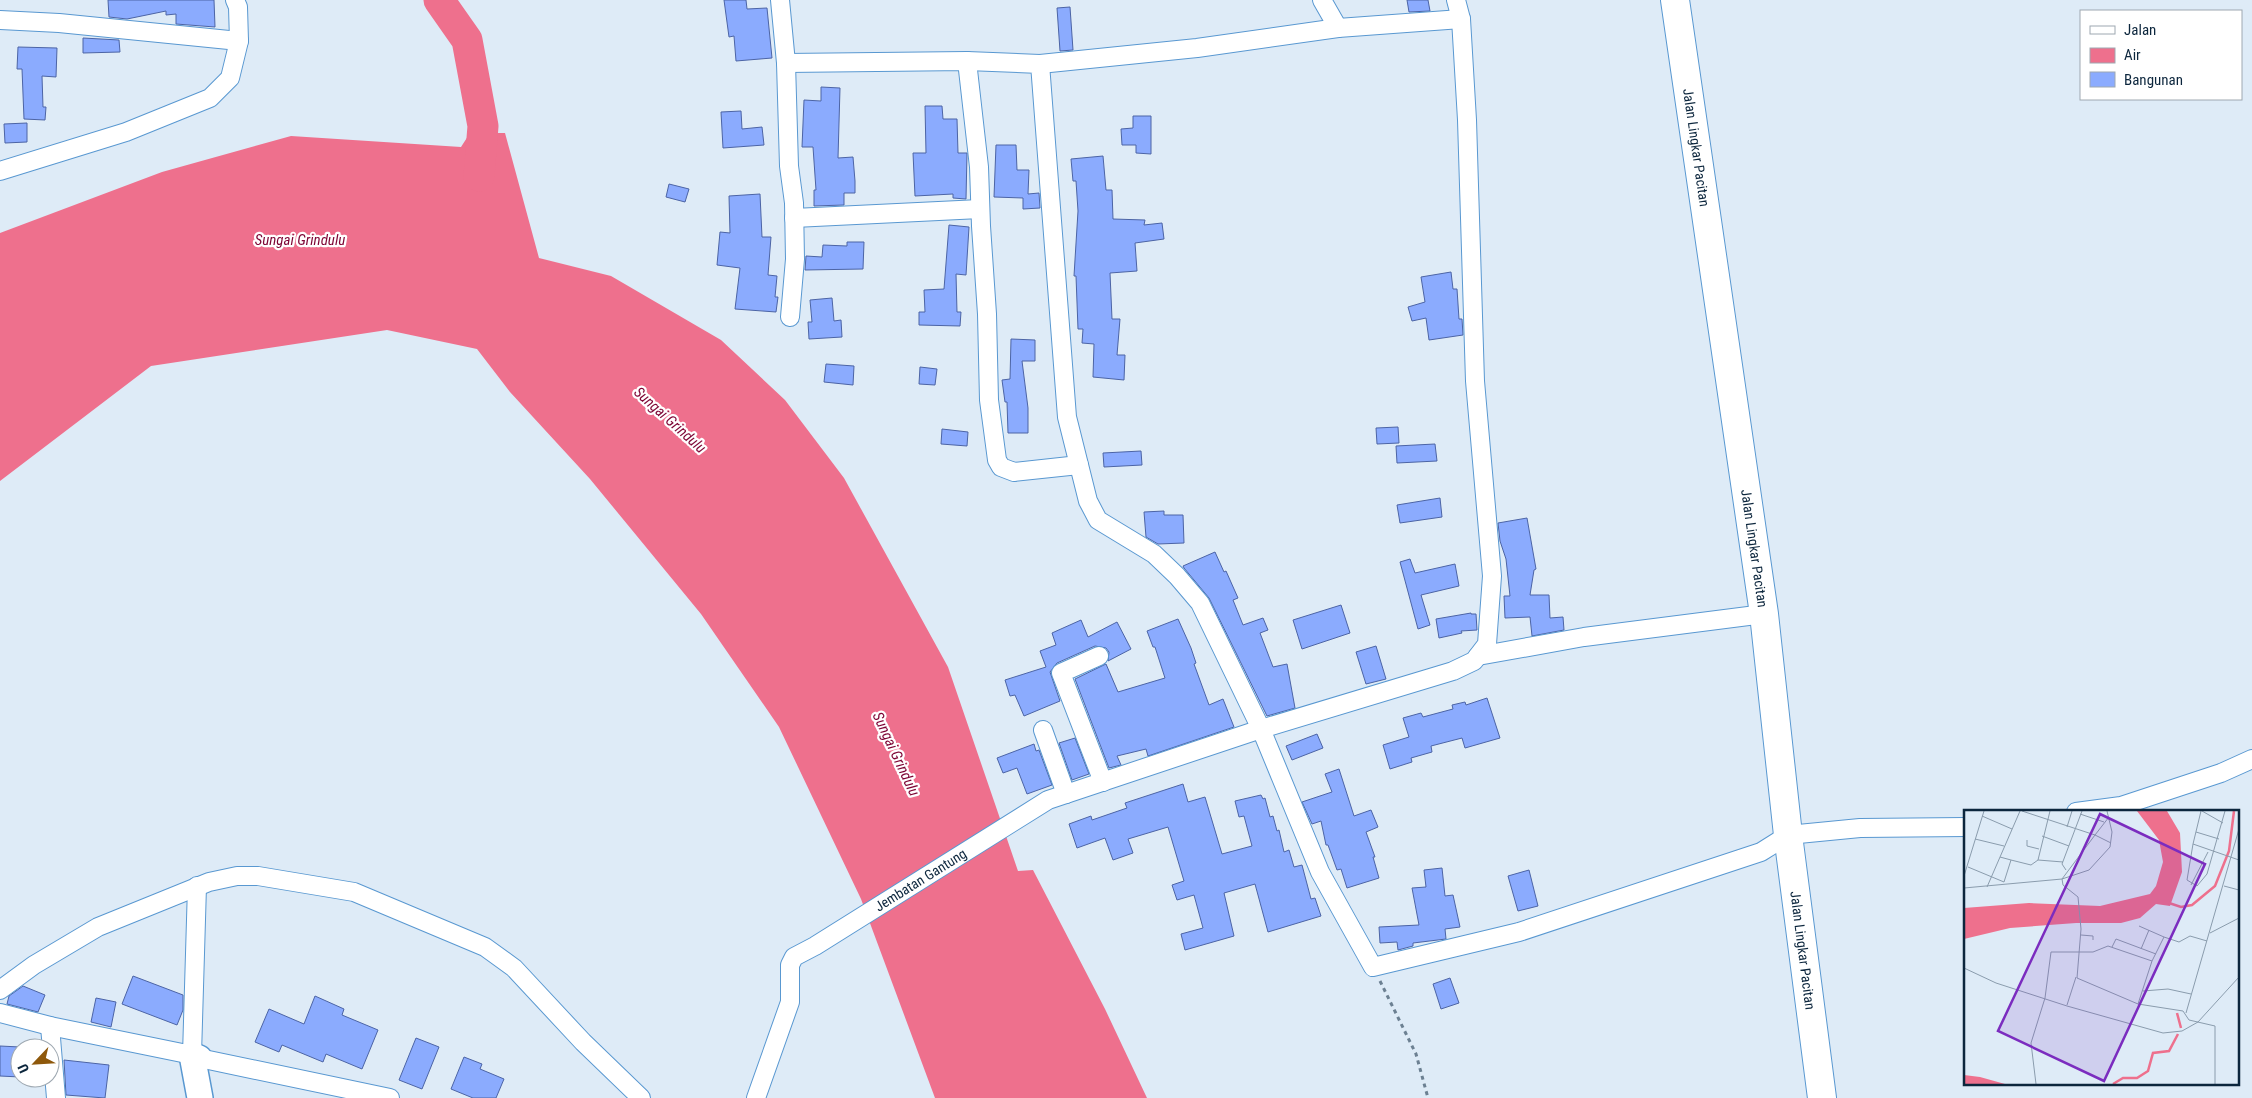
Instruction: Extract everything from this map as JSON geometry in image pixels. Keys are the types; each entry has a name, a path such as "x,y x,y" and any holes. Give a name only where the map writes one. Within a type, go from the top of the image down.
{"highway":[{"name":"Jalan Lingkar Pacitan","path":"1675,0 1764,614 1788,835 1822,1098"}],"street":[{"path":"0,171 126,132 210,98 230,78 239,41 238,6 235,0"},
{"path":"780,0 786,63 789,166 794,218 795,258 790,317"},
{"path":"1322,0 1338,28"},
{"path":"1456,0 1460,19 1467,120 1475,381 1492,576 1487,644 1478,656"},
{"path":"786,63 967,60 1040,64 1197,48 1338,28 1460,19"},
{"path":"0,20 59,23 239,41"},
{"path":"967,60 979,166 987,314 989,400 997,460 1002,467 1014,472 1079,466"},
{"path":"1040,64 1067,417 1088,501 1098,520 1154,554 1177,576 1200,603 1261,729 1320,872 1373,967 1519,932 1760,852 1788,835 1860,828 1964,827"},
{"path":"794,218 980,209"},
{"path":"1478,656 1584,637 1764,614"},
{"path":"1100,656 1061,673 1103,782"},
{"name":"Jembatan Gantung","path":"756,1098 790,1002 790,965 794,957 815,946 1048,800 1261,729 1453,671 1474,662 1478,656"},
{"path":"1043,730 1066,794"},
{"path":"2091,810 2121,806 2221,773 2252,759"},
{"path":"0,990 34,965 98,927 197,886 237,876 258,876 354,892 485,947 514,968 583,1042 640,1098"},
{"path":"197,886 196,1057 200,1098"},
{"path":"0,1013 50,1026 390,1098"},
{"path":"50,1026 56,1098"}],"path":[{"path":"1373,967 1416,1054 1428,1098"}],"water":[{"name":"Sungai Grindulu","path":"470,133 505,133 539,258 611,276 721,340 785,400 844,478 948,667 1018,871 1033,870 1105,1009 1147,1098 935,1098 861,899 779,727 701,614 590,479 510,392 477,349 387,330 151,366 0,481 0,233 162,172 291,136 461,147"}],"building":[{"path":"108,0 214,0 215,27 176,24 176,14 166,15 166,11 127,19 109,17"},
{"path":"724,0 746,0 747,9 767,8 772,58 736,61 734,36 729,37"},
{"path":"1407,0 1428,0 1430,11 1409,12"},
{"path":"1070,7 1073,50 1060,51 1057,8"},
{"path":"83,38 119,40 120,52 83,53"},
{"path":"18,47 57,48 56,77 42,76 43,107 46,107 45,120 24,119 22,69 17,69"},
{"path":"821,87 840,88 838,158 853,157 855,181 855,193 844,193 844,205 814,206 814,190 816,190 813,147 802,147 804,100 821,101"},
{"path":"925,106 942,106 943,119 957,119 958,153 967,153 966,199 953,198 953,194 915,196 913,153 926,153"},
{"path":"741,111 742,129 762,127 764,145 723,148 721,112"},
{"path":"1133,116 1151,116 1151,154 1136,153 1136,145 1122,145 1121,129 1133,128"},
{"path":"27,123 27,142 5,143 4,124"},
{"path":"996,145 1016,145 1017,170 1029,170 1028,194 1039,193 1040,208 1023,209 1023,198 994,197"},
{"path":"1103,156 1106,190 1112,190 1113,219 1145,220 1144,225 1162,223 1164,239 1135,243 1137,271 1110,273 1112,319 1120,319 1117,355 1125,355 1124,380 1093,377 1094,344 1082,343 1083,329 1078,329 1076,276 1074,276 1078,211 1076,181 1073,181 1071,159"},
{"path":"669,184 689,189 685,202 666,197"},
{"path":"760,194 762,237 771,237 768,275 777,276 775,297 778,297 776,312 735,309 740,268 717,265 720,232 730,233 729,196"},
{"path":"949,225 969,227 966,275 956,274 957,312 961,312 960,326 919,325 919,312 925,312 924,290 944,289"},
{"path":"847,242 864,242 863,269 805,270 806,256 822,257 823,245 847,246"},
{"path":"1451,272 1453,289 1457,289 1459,319 1462,319 1463,335 1429,340 1426,318 1412,321 1408,307 1425,302 1421,277"},
{"path":"832,298 834,321 841,320 842,337 809,339 808,322 812,322 810,300"},
{"path":"1011,339 1035,340 1035,361 1022,361 1028,408 1028,433 1008,433 1007,402 1005,402 1002,380 1010,379"},
{"path":"826,364 854,366 853,385 824,382"},
{"path":"920,367 937,369 935,385 919,384"},
{"path":"1398,427 1399,443 1377,444 1376,428"},
{"path":"942,429 968,432 967,446 941,444"},
{"path":"1435,444 1437,461 1397,463 1396,446"},
{"path":"1141,451 1142,465 1104,467 1103,453"},
{"path":"1440,498 1442,517 1400,523 1397,505"},
{"path":"1164,511 1164,515 1183,515 1184,543 1158,544 1146,537 1144,512"},
{"path":"1527,518 1536,569 1534,570 1530,595 1549,595 1550,618 1563,617 1564,630 1532,636 1530,617 1505,618 1504,596 1510,596 1506,559 1500,541 1498,523"},
{"path":"1215,552 1238,598 1233,600 1243,625 1263,618 1268,630 1260,633 1273,667 1287,664 1295,708 1267,716 1209,598 1183,566"},
{"path":"1410,559 1415,573 1455,564 1459,586 1421,595 1430,625 1418,629 1400,562"},
{"path":"1341,605 1350,633 1302,649 1293,620"},
{"path":"1471,613 1476,614 1477,630 1461,631 1462,633 1439,638 1436,619"},
{"path":"1178,619 1191,648 1196,663 1194,664 1209,705 1223,699 1234,727 1148,756 1146,749 1117,756 1121,765 1109,768 1075,679 1106,664 1118,692 1165,678 1155,647 1153,647 1147,631"},
{"path":"1081,620 1088,637 1117,622 1131,649 1108,661 1109,652 1106,648 1095,646 1057,663 1050,672 1060,701 1024,716 1015,695 1010,696 1005,680 1046,667 1040,651 1056,645 1052,633"},
{"path":"1376,646 1386,679 1366,684 1356,652"},
{"path":"1487,698 1500,738 1465,748 1462,738 1431,746 1432,752 1411,758 1412,762 1390,769 1383,745 1409,737 1403,718 1421,713 1423,717 1453,709 1452,705 1465,702 1466,705"},
{"path":"1317,734 1323,748 1292,760 1286,746"},
{"path":"1075,738 1089,774 1072,780 1059,743"},
{"path":"1034,744 1036,751 1039,750 1052,785 1027,794 1017,768 1003,773 997,758"},
{"path":"1339,769 1354,816 1371,810 1378,827 1366,832 1375,857 1373,857 1379,878 1347,888 1341,869 1337,870 1328,845 1326,845 1321,821 1312,824 1302,802 1332,792 1325,774"},
{"path":"1183,784 1188,802 1205,797 1222,854 1252,846 1244,816 1239,817 1235,801 1261,795 1263,799 1265,798 1270,817 1273,816 1277,831 1279,830 1284,852 1289,850 1294,867 1302,865 1311,899 1315,898 1321,916 1268,932 1255,884 1224,893 1234,936 1185,950 1181,934 1203,928 1194,895 1177,900 1172,885 1184,881 1168,827 1128,839 1133,853 1113,860 1105,838 1077,848 1069,824 1091,816 1092,820 1127,808 1125,803"},
{"path":"1442,868 1445,896 1453,895 1460,927 1445,929 1446,939 1413,943 1413,946 1398,950 1397,942 1380,943 1379,927 1419,925 1412,888 1426,887 1424,870"},
{"path":"1529,870 1538,906 1518,911 1508,876"},
{"path":"133,976 183,995 183,1010 177,1025 122,1004"},
{"path":"1450,978 1459,1003 1441,1009 1433,984"},
{"path":"23,986 45,995 38,1012 7,1004 9,996"},
{"path":"315,996 344,1009 342,1015 378,1030 362,1069 326,1054 323,1062 282,1045 279,1052 255,1042 269,1009 304,1024"},
{"path":"96,998 116,1002 111,1027 91,1022"},
{"path":"416,1038 439,1047 422,1089 399,1080"},
{"path":"0,1046 10,1046 10,1076 0,1076"},
{"path":"464,1057 482,1064 480,1069 504,1079 496,1098 473,1098 451,1089"},
{"path":"64,1060 109,1065 105,1098 66,1095"}],"waterway":[{"path":"439,0 467,40 483,126 479,176"}]}
